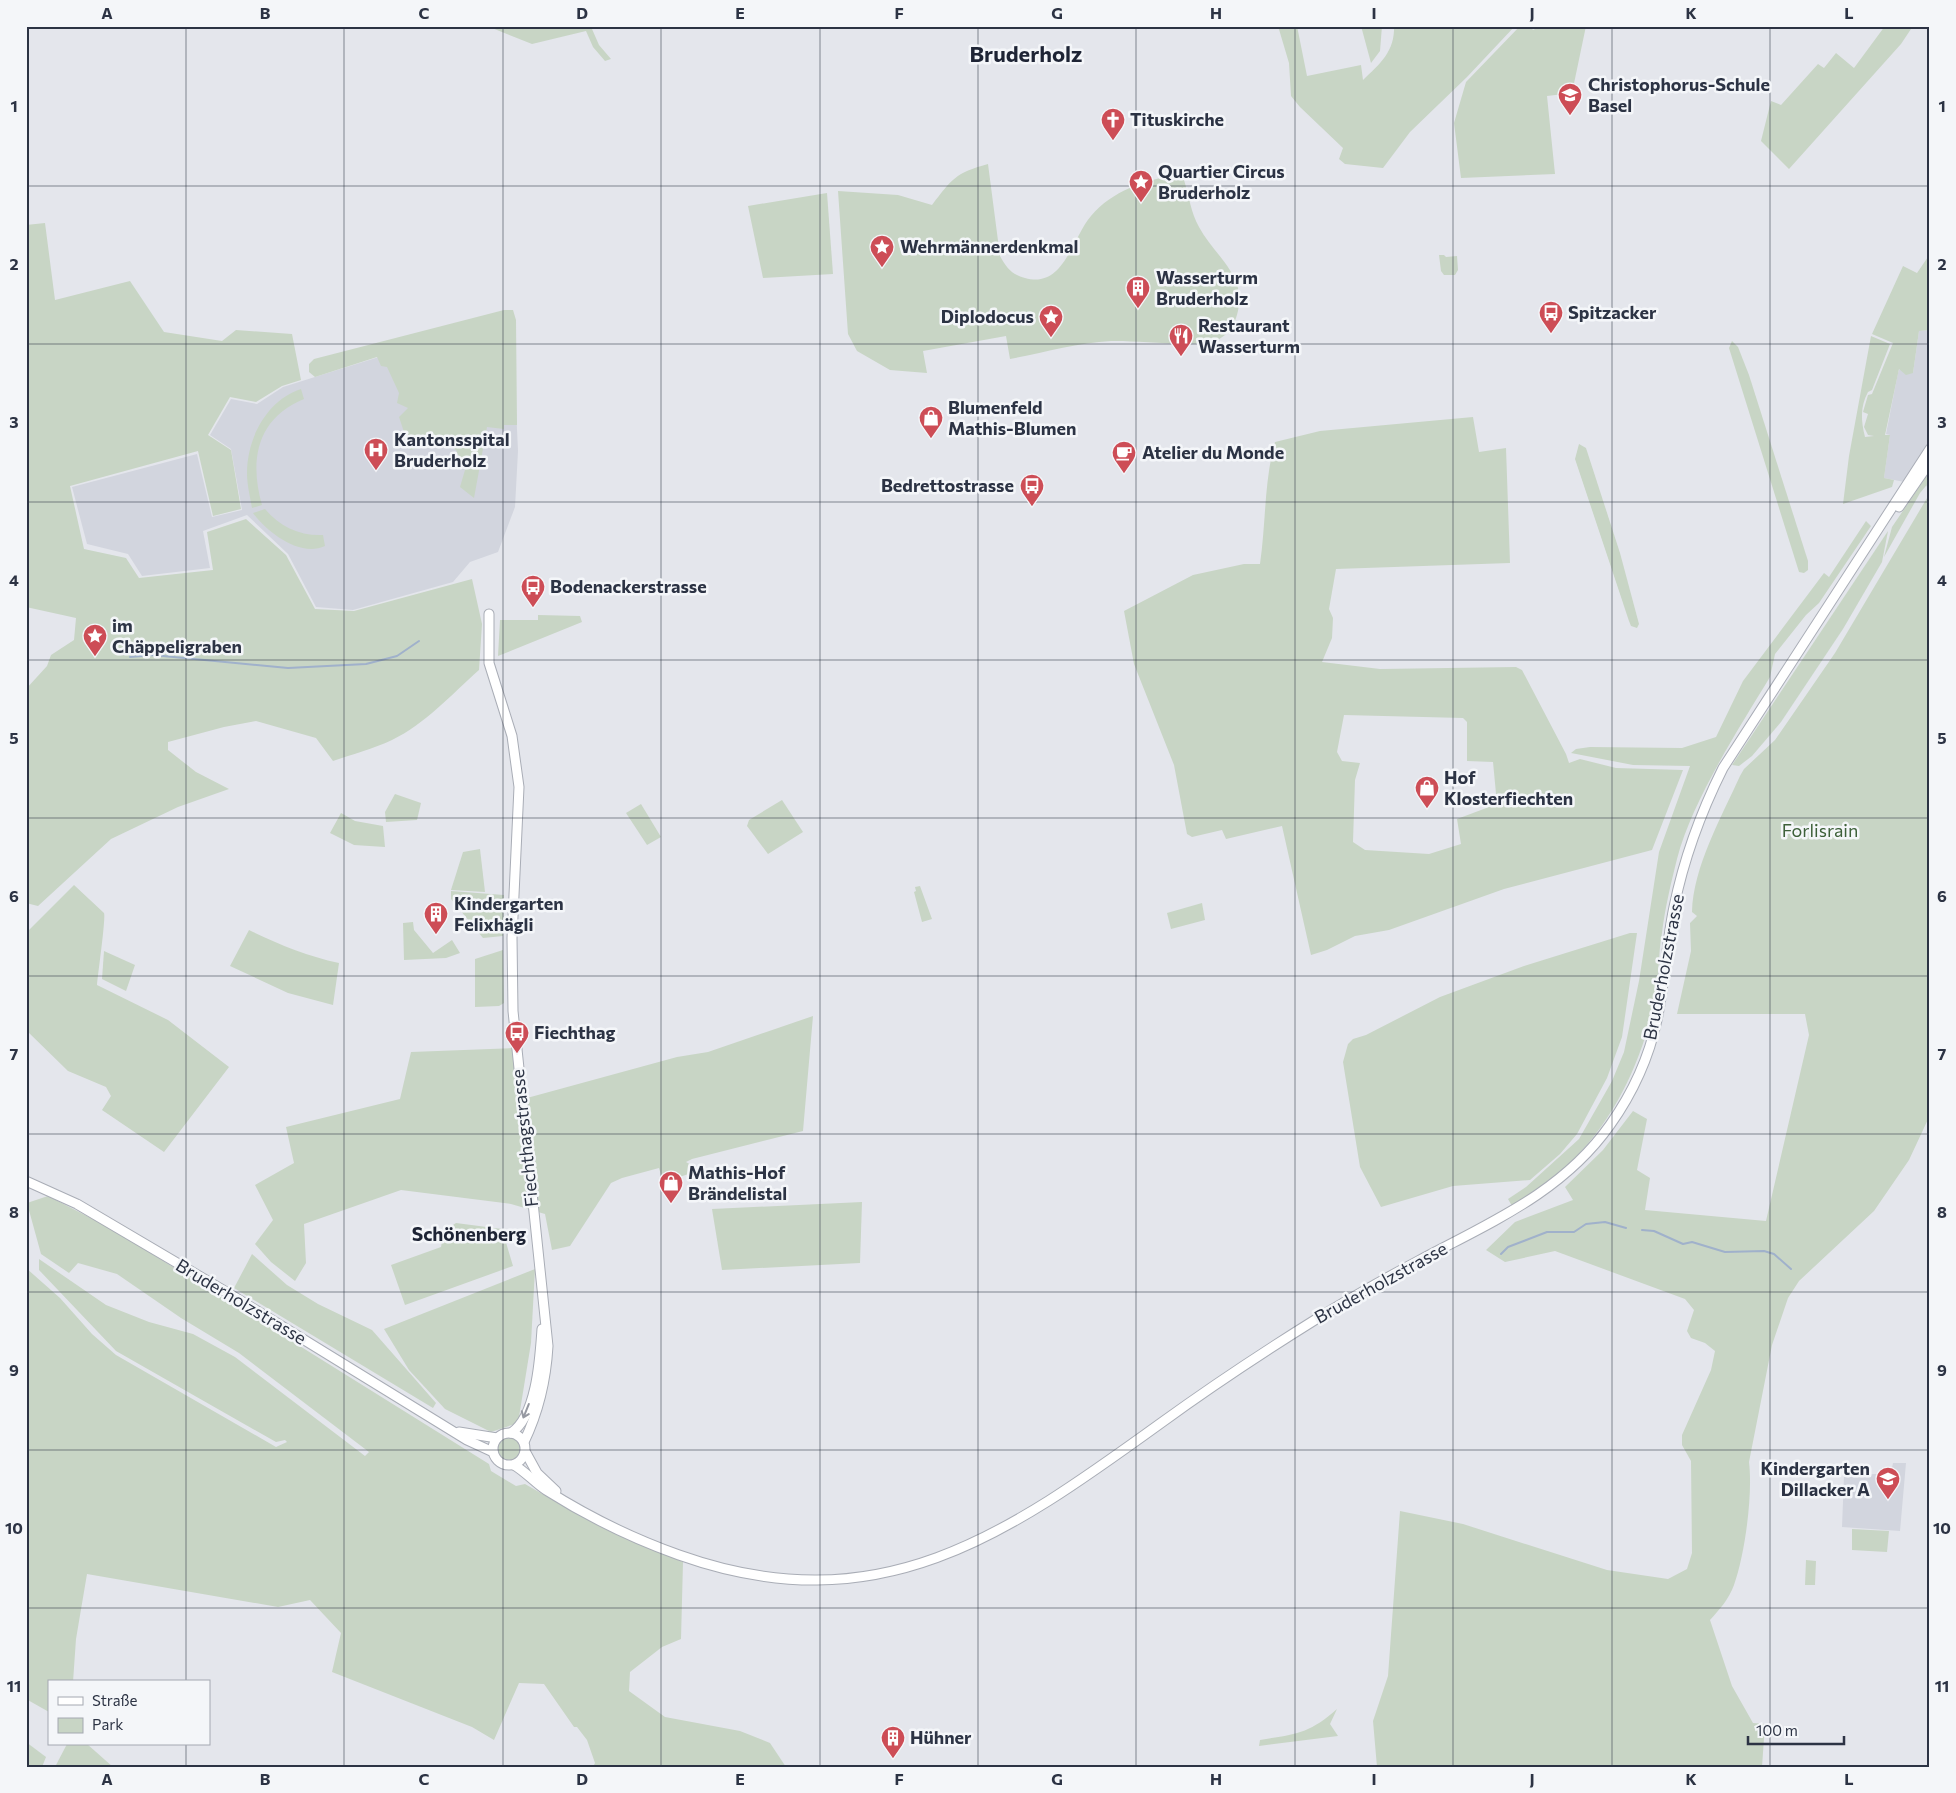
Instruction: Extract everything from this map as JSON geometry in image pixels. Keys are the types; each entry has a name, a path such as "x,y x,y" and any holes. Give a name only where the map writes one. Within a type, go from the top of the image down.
{"main road":[{"name":"Bruderholzstrasse","path":"26,1181 77,1204 452,1430 493,1452 496,1459 502,1464 514,1465 546,1490 637,1537 676,1554 744,1573 796,1578 837,1579 874,1575 912,1567 954,1552 1029,1514 1068,1489 1260,1354 1353,1297 1513,1212 1541,1194 1566,1174 1589,1151 1610,1126 1628,1097 1650,1046 1657,1021 1674,908 1686,857 1707,801 1723,768 1930,449"},
{"name":"Bruderholzstrasse","path":"1860,559 1876,541 1930,462"},
{"name":"Fiechthagstrasse","path":"489,614 489,663 512,736 519,786 512,938 513,1011 548,1346 546,1376 540,1403 524,1442"},
{"name":"Fiechthagstrasse","path":"511,1433 524,1417 534,1392 539,1365 543,1306"},
{"name":"Bruderholzstrasse","path":"452,1430 480,1437 497,1438 511,1433"},
{"path":"511,1433 520,1436 524,1442"},
{"path":"493,1452 497,1438"},
{"name":"Bruderholzstrasse","path":"524,1442 526,1453 537,1474 569,1502"},
{"path":"514,1465 521,1461 526,1453"}],"shaded area":[{"path":"1930,330 1930,487 1884,478 1890,435 1886,434 1898,373 1900,368 1913,373 1919,331"},
{"name":"Kantonsspital Bruderholz","path":"513,342 518,451 515,507 498,552 470,562 453,582 353,610 316,607 288,554 247,515 203,531 210,568 142,576 128,554 87,544 72,487 197,454 212,517 242,510 231,449 210,435 231,399 257,404 283,387 398,351"},
{"path":"1893,1463 1906,1463 1900,1531 1842,1527 1844,1476 1891,1473"}],"green space":[{"path":"487,26 498,26 506,29 507,26 594,26 592,29 599,45 611,59 605,61 593,47 586,31 532,44"},
{"path":"1278,26 1297,26 1307,76 1361,65 1363,80 1381,62 1389,50 1394,35 1394,26 1515,26 1467,77 1410,132 1383,168 1345,164 1339,159 1343,148 1291,96 1289,63"},
{"path":"1361,26 1382,26 1380,51 1371,63"},
{"path":"1520,26 1530,26 1533,30 1541,26 1586,26 1572,93 1547,96 1555,174 1461,178 1454,123 1466,82"},
{"path":"1885,26 1913,26 1901,44 1789,169 1761,141 1771,101 1781,105 1818,64 1824,68 1836,53 1854,68"},
{"path":"988,164 1000,256 1013,273 1025,278 1038,279 1049,276 1058,269 1066,259 1084,225 1091,216 1099,207 1119,193 1153,180 1176,175 1184,180 1196,222 1226,264 1238,288 1238,310 1229,331 1217,340 1207,342 1181,344 1122,341 1098,342 1010,359 1006,336 923,351 927,373 890,370 857,351 848,334 838,191 898,195 932,205 955,178"},
{"path":"827,193 833,274 763,278 748,206"},
{"path":"45,223 55,300 130,281 164,332 222,341 236,330 292,334 301,380 282,386 256,402 230,397 208,435 231,450 241,509 213,516 198,451 70,486 84,549 126,558 139,578 213,570 207,532 246,519 286,555 315,609 354,611 472,579 482,624 479,670 416,726 378,746 333,761 316,738 256,721 224,727 168,742 168,750 196,772 229,789 178,807 111,839 38,906 26,903 26,689 47,666 51,655 74,640 76,618 26,607 26,225"},
{"path":"1930,254 1930,330 1919,331 1913,373 1906,375 1899,369 1885,435 1890,435 1884,478 1894,480 1892,487 1843,504 1849,456 1871,336 1890,344 1872,390 1868,392 1862,409 1865,437 1874,436 1868,435 1864,427 1868,414 1863,412 1868,395 1872,394 1893,343 1872,334 1903,266 1917,273"},
{"path":"1439,255 1446,257 1457,256 1458,270 1455,275 1444,275 1441,271"},
{"path":"504,310 513,310 516,320 517,425 504,425 504,429 487,427 474,498 460,487 465,470 456,450 445,441 410,450 399,417 408,408 397,403 399,393 387,367 381,366 377,357 315,377 309,372 309,364 314,359"},
{"path":"1732,341 1738,347 1749,375 1808,561 1808,570 1804,573 1799,572 1729,348"},
{"path":"301,389 304,399 288,407 276,417 260,442 256,472 262,505 252,508 247,473 248,460 255,434 261,422 278,402 289,394"},
{"path":"1473,417 1479,452 1506,448 1510,563 1336,569 1329,609 1333,618 1332,638 1322,662 1380,669 1516,667 1522,670 1569,763 1580,759 1616,768 1683,770 1652,850 1504,889 1389,930 1355,936 1327,950 1311,955 1282,826 1226,839 1222,830 1192,837 1187,834 1174,765 1134,664 1124,611 1193,575 1244,564 1260,564 1267,487 1275,442 1320,431","holes":["1344,715 1463,718 1467,722 1467,761 1493,762 1497,804 1457,819 1461,844 1429,854 1365,850 1353,842 1355,780 1360,763 1342,761 1337,752"]},
{"path":"1579,444 1586,448 1620,553 1639,624 1637,628 1631,626 1629,621 1575,459"},
{"path":"1930,471 1930,481 1920,493 1884,557 1892,527"},
{"name":"Forlisrain","path":"1930,493 1930,1115 1909,1160 1874,1211 1799,1281 1788,1298 1772,1345 1749,1462 1749,1507 1742,1557 1732,1590 1724,1604 1710,1620 1732,1686 1753,1723 1765,1724 1762,1767 1377,1767 1373,1721 1388,1676 1400,1511 1463,1524 1607,1570 1668,1579 1687,1569 1692,1553 1691,1461 1682,1445 1682,1435 1711,1370 1715,1351 1705,1343 1691,1338 1687,1331 1694,1310 1685,1299 1555,1251 1505,1262 1486,1250 1515,1222 1573,1200 1565,1187 1603,1150 1633,1111 1647,1119 1637,1170 1650,1178 1645,1210 1766,1221 1809,1035 1805,1014 1677,1014 1691,951 1690,923 1697,916 1692,912 1697,877 1710,842 1744,769 1775,740 1835,653"},
{"path":"265,509 277,521 291,529 306,534 323,535 325,546 305,549 295,546 275,535 253,513"},
{"path":"1866,521 1871,526 1819,603 1806,615 1775,654 1770,677 1718,765 1694,813 1677,859 1668,896 1655,1001 1650,1023 1626,1085 1603,1123 1575,1158 1553,1178 1512,1206 1508,1199 1526,1187 1579,1139 1612,1081 1624,1052 1639,981 1659,852 1690,766 1633,765 1571,753 1576,749 1590,747 1682,748 1716,737 1743,681 1824,573 1829,577"},
{"path":"1888,531 1882,562 1843,629 1781,722 1752,756 1739,766 1732,765"},
{"path":"538,615 580,616 582,622 498,656 500,620 538,620"},
{"path":"395,794 421,803 417,820 386,822 385,812"},
{"path":"782,800 803,832 768,854 747,826 749,820"},
{"path":"641,804 661,837 647,845 626,813"},
{"path":"341,813 355,821 383,826 385,847 354,845 330,833"},
{"path":"480,849 485,892 451,890 463,852"},
{"path":"74,885 104,913 97,985 168,1020 229,1067 164,1152 102,1110 111,1096 106,1087 68,1071 26,1030 26,933"},
{"path":"920,886 932,919 922,922 914,892 916,891 915,887"},
{"path":"451,891 504,895 503,936 483,938 451,899"},
{"path":"1202,903 1205,920 1171,929 1167,913"},
{"path":"413,922 414,930 433,953 452,940 460,953 446,958 404,960 403,923"},
{"path":"249,930 293,949 339,963 333,1005 288,993 230,966"},
{"path":"1630,933 1637,933 1622,1037 1607,1078 1577,1134 1560,1154 1530,1180 1453,1186 1381,1207 1360,1167 1343,1062 1348,1044 1353,1039 1366,1035 1440,997 1524,966"},
{"path":"503,950 504,1003 499,1006 475,1007 475,959"},
{"path":"104,951 135,965 126,991 102,979"},
{"path":"813,1016 803,1131 692,1159 686,1162 691,1165 692,1173 663,1182 659,1168 611,1183 570,1246 552,1250 545,1214 511,1204 401,1190 304,1224 306,1263 295,1281 271,1262 255,1244 273,1220 255,1185 294,1163 286,1127 400,1099 411,1052 514,1048 516,1101 677,1057 708,1052"},
{"path":"48,1196 112,1229 489,1464 491,1471 516,1486 525,1484 603,1526 683,1562 681,1639 662,1647 630,1672 629,1691 665,1717 740,1731 770,1743 786,1767 593,1767 595,1763 587,1740 577,1727 574,1727 544,1684 519,1683 494,1740 472,1727 332,1672 341,1633 310,1600 278,1607 87,1574 76,1639 73,1680 48,1680 48,1711 26,1699 26,1268 60,1298 92,1334 116,1355 276,1447 287,1442 285,1440 276,1442 116,1351 39,1270 39,1259 106,1305 149,1322 193,1334 235,1357 365,1456 369,1452 239,1353 181,1318 117,1274 78,1263 69,1273 41,1254 27,1203"},
{"path":"862,1202 860,1263 722,1270 712,1209"},
{"path":"456,1223 502,1229 513,1266 405,1305 391,1265 441,1247 444,1231"},
{"path":"252,1254 287,1285 318,1304 372,1330 436,1403 433,1408 234,1288"},
{"path":"535,1269 531,1343 518,1423 491,1432 445,1409 409,1370 384,1329"},
{"path":"510,1437 519,1440 522,1449 519,1458 510,1461 501,1458 498,1449 501,1440"},
{"path":"1852,1529 1889,1531 1887,1552 1852,1550"},
{"path":"1806,1560 1816,1561 1815,1585 1805,1585"},
{"path":"1337,1709 1330,1724 1338,1736 1259,1746 1260,1740 1302,1732 1318,1724"},
{"path":"26,1742 46,1757 42,1767 26,1767"},
{"path":"66,1746 89,1746 113,1767 55,1767"}],"waterway":[{"path":"130,657 153,655 288,668 366,664 397,656 419,641"},
{"path":"1501,1254 1508,1247 1547,1232 1574,1232 1586,1224 1605,1222 1626,1228"},
{"path":"1642,1230 1654,1231 1683,1244 1692,1242 1725,1252 1764,1251 1774,1254 1791,1269"}],"place":[{"name":"Christophorus-Schule Basel","path":"1570,116"},
{"name":"Tituskirche","path":"1113,141"},
{"name":"Quartier Circus Bruderholz","path":"1141,203"},
{"name":"Wehrmännerdenkmal","path":"882,268"},
{"name":"Wasserturm Bruderholz","path":"1138,309"},
{"name":"Spitzacker","path":"1551,334"},
{"name":"Diplodocus","path":"1051,338"},
{"name":"Restaurant Wasserturm","path":"1181,357"},
{"name":"Blumenfeld Mathis-Blumen","path":"931,439"},
{"name":"Kantonsspital Bruderholz","path":"376,471"},
{"name":"Atelier du Monde","path":"1124,474"},
{"name":"Bedrettostrasse","path":"1032,507"},
{"name":"Bodenackerstrasse","path":"533,608"},
{"name":"im Chäppeligraben","path":"95,657"},
{"name":"Hof Klosterfiechten","path":"1427,809"},
{"name":"Kindergarten Felixhägli","path":"436,935"},
{"name":"Fiechthag","path":"517,1054"},
{"name":"Mathis-Hof Brändelistal","path":"671,1204"},
{"name":"Kindergarten Dillacker A","path":"1888,1500"},
{"name":"Hühner","path":"893,1759"}],"district":[{"name":"Bruderholz","path":"1026,54"},
{"name":"Schönenberg","path":"469,1234"}]}
